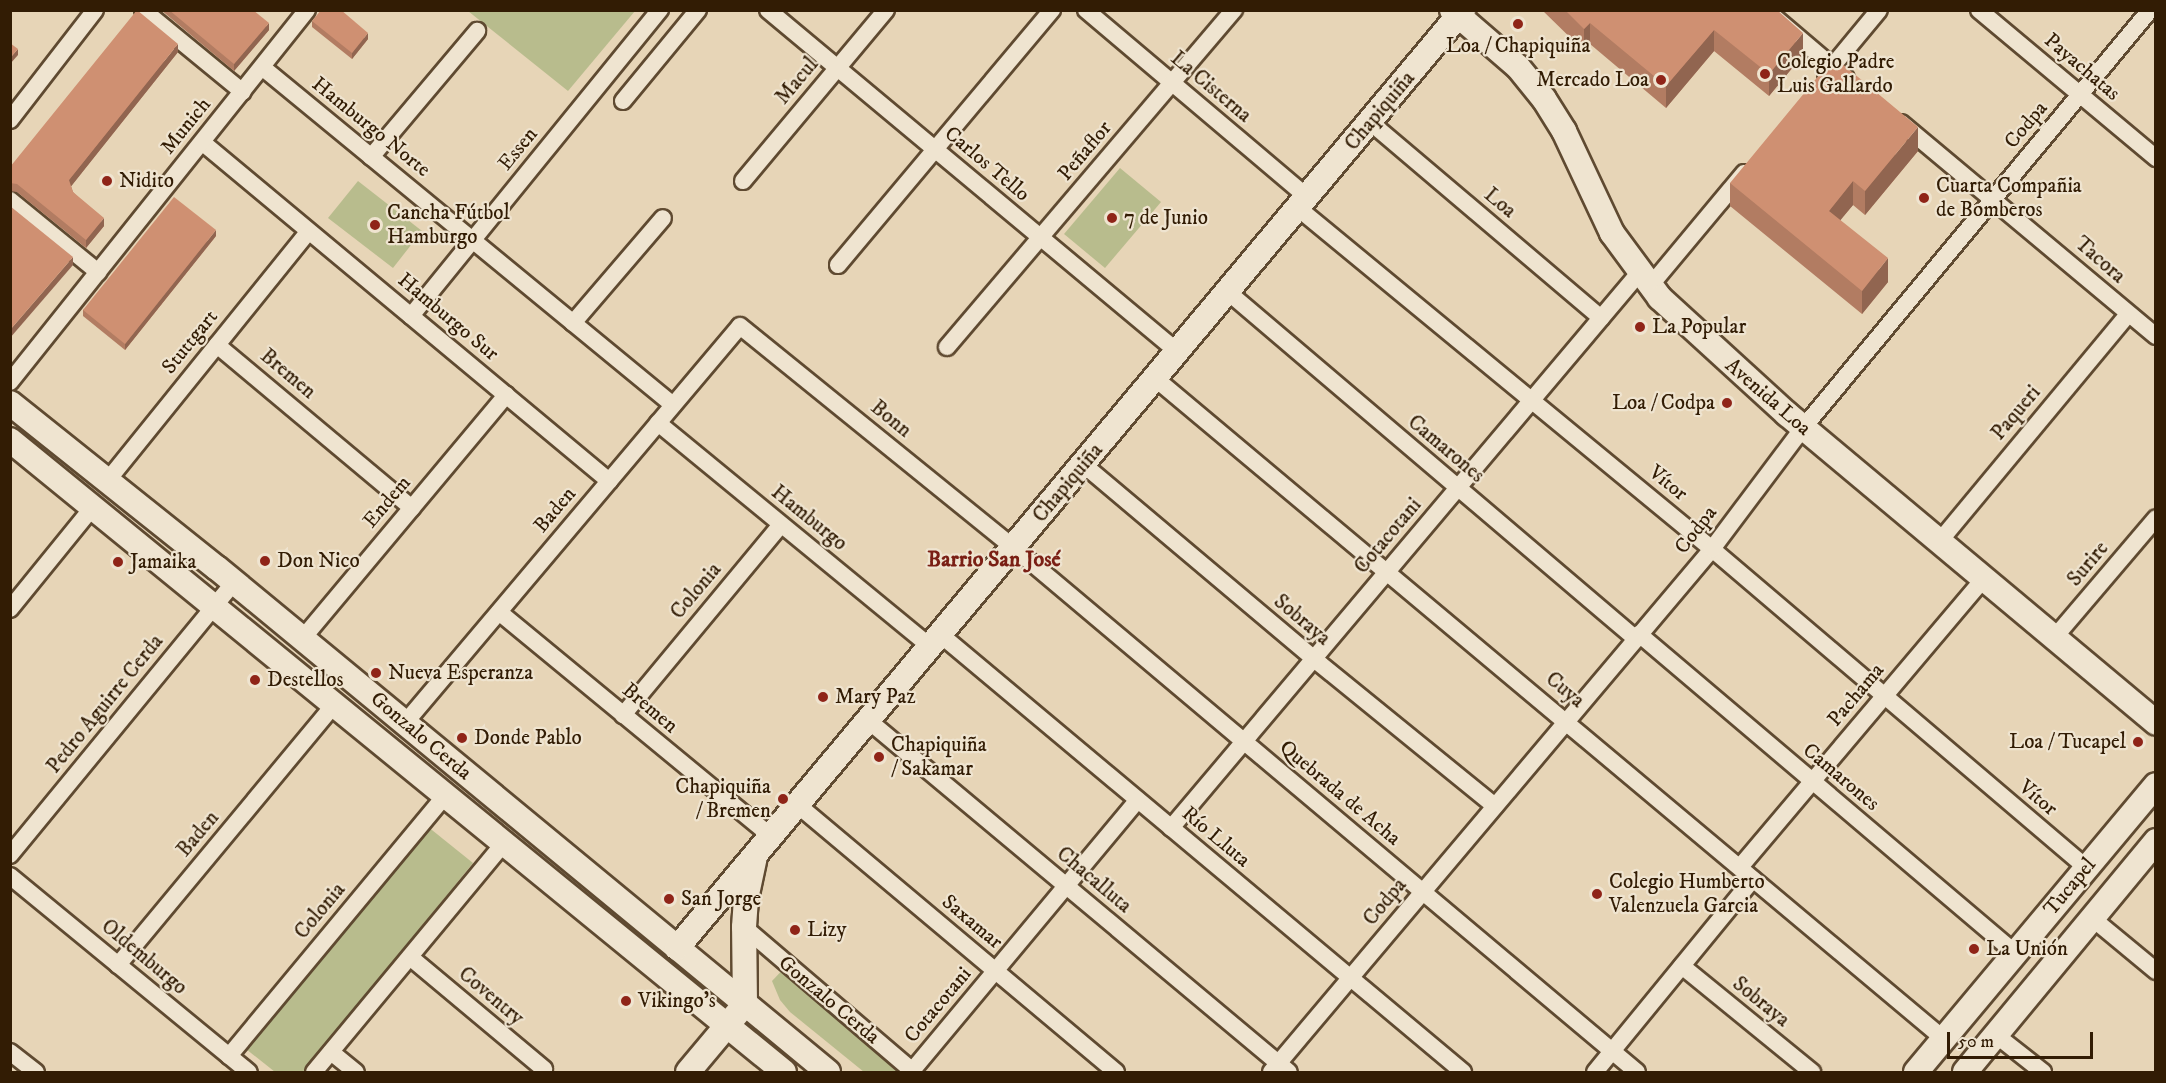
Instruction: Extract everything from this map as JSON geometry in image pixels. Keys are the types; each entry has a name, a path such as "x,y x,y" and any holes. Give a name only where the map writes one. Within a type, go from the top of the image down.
{"street":[{"path":"10,120 95,10"},
{"path":"143,10 243,92"},
{"name":"Munich","path":"10,382 308,10"},
{"name":"Essen","path":"411,316 660,10"},
{"path":"623,101 698,10"},
{"name":"Carlos Tello","path":"768,10 1178,352"},
{"name":"Macul","path":"743,181 886,10"},
{"path":"838,265 1052,10"},
{"name":"La Cisterna","path":"1086,10 1172,83 1303,203"},
{"name":"Peñaflor","path":"947,347 1234,10"},
{"path":"1766,10 1859,88"},
{"path":"1817,85 1879,10"},
{"name":"Payachatas","path":"1979,10 2156,158"},
{"name":"Codpa","path":"1280,1070 1350,978 1712,549 1803,428 2150,10"},
{"name":"Chapiquiña","path":"745,1004 744,927 746,899 755,858 1303,203 1458,12"},
{"name":"Avenida Loa","path":"1458,12 1518,67 1544,99 1567,138 1601,214 1644,280 1707,344 1803,428 2156,722"},
{"path":"371,157 477,32"},
{"name":"Hamburgo Norte","path":"262,68 673,405"},
{"name":"Tacora","path":"1886,111 1994,198 2156,336"},
{"name":"Loa","path":"1370,122 1601,318"},
{"name":"Hamburgo Sur","path":"202,142 609,481"},
{"name":"Cotacotani","path":"1171,828 1601,318 1644,280 1756,158"},
{"path":"10,200 98,272"},
{"name":"Vítor","path":"1303,203 1532,400 1712,549 2086,868"},
{"path":"573,323 663,218"},
{"name":"Stuttgart","path":"108,480 308,232"},
{"name":"Camarones","path":"1228,292 1458,488 2015,953"},
{"name":"Paqueri","path":"1939,542 2128,314"},
{"name":"Baden","path":"405,723 740,326"},
{"name":"Bonn","path":"740,326 1014,548"},
{"name":"Bremen","path":"217,345 412,508"},
{"name":"Cuya","path":"1156,379 1944,1039"},
{"name":"Endem","path":"303,638 506,395"},
{"name":"Gonzalo Cerda","path":"10,403 303,638 828,1072"},
{"name":"Hamburgo","path":"658,423 781,525 936,641"},
{"name":"Gonzalo Cerda","path":"10,440 784,1072"},
{"name":"Sobraya","path":"1084,465 1314,659 1495,806"},
{"path":"10,609 93,507"},
{"name":"Surire","path":"2054,638 2156,518"},
{"name":"Colonia","path":"623,715 781,525"},
{"name":"Quebrada de Acha","path":"1014,548 1637,1072"},
{"name":"Pachama","path":"1740,867 1983,579"},
{"name":"Pedro Aguirre Cerda","path":"10,855 234,582"},
{"name":"Bremen","path":"499,612 772,837"},
{"name":"Río Lluta","path":"936,641 1138,800 1463,1072"},
{"name":"Baden","path":"118,964 335,704"},
{"name":"Chacalluta","path":"869,721 1280,1070"},
{"name":"Tucapel","path":"1916,1072 2156,785"},
{"name":"Colonia","path":"229,1056 446,795"},
{"name":"Cotacotani","path":"913,1072 1138,800"},
{"name":"Saxamar","path":"798,806 1116,1072"},
{"name":"Tucapel","path":"1965,1072 2156,841"},
{"path":"314,1072 504,843"},
{"path":"677,948 755,858"},
{"name":"Oldemburgo","path":"10,876 249,1072"},
{"path":"1595,1072 1753,879"},
{"path":"2092,918 2156,971"},
{"name":"Gonzalo Cerda","path":"744,927 913,1072"},
{"name":"Coventry","path":"410,957 544,1069"},
{"name":"Sobraya","path":"1682,966 1812,1072"},
{"path":"688,1072 745,1004"},
{"path":"1996,1035 2043,1072"},
{"path":"10,1052 36,1072"},
{"path":"331,1052 356,1072"}],"green space":[{"path":"468,11 635,11 568,91"},
{"name":"7 de Junio","path":"1120,168 1161,202 1105,268 1064,234"},
{"name":"Cancha Fútbol Hamburgo","path":"358,181 422,231 393,268 328,218"},
{"path":"422,822 473,863 303,1072 275,1072 241,1045"},
{"path":"791,961 927,1072 864,1072 790,1012 780,1000 772,981"}],"building":[{"path":"137,10 178,44 69,180 73,192 104,218 86,240 17,184 10,183 10,167"},
{"path":"169,10 253,10 269,23 234,64"},
{"path":"321,10 341,10 368,33 352,53 312,21"},
{"path":"1565,10 1777,10 1803,33 1769,74 1714,30 1666,86 1590,23 1584,29"},
{"path":"10,43 18,49 10,58"},
{"path":"1834,57 1918,127 1865,191 1853,181 1829,211 1888,258 1862,291 1730,183"},
{"path":"174,197 216,230 125,344 83,310"},
{"path":"10,206 73,257 10,330"}],"place":[{"name":"Loa / Chapiquiña","path":"1518,24"},
{"name":"Colegio Padre Luis Gallardo","path":"1765,74"},
{"name":"Mercado Loa","path":"1661,80"},
{"name":"Nidito","path":"107,181"},
{"name":"Cuarta Compañia de Bomberos","path":"1924,198"},
{"name":"7 de Junio","path":"1112,218"},
{"name":"Cancha Fútbol Hamburgo","path":"375,225"},
{"name":"La Popular","path":"1640,327"},
{"name":"Loa / Codpa","path":"1727,403"},
{"name":"Don Nico","path":"265,561"},
{"name":"Jamaika","path":"118,562"},
{"name":"Nueva Esperanza","path":"376,673"},
{"name":"Destellos","path":"255,680"},
{"name":"Mary Paz","path":"823,697"},
{"name":"Donde Pablo","path":"462,738"},
{"name":"Loa / Tucapel","path":"2138,742"},
{"name":"Chapiquiña / Sakamar","path":"879,757"},
{"name":"Chapiquiña / Bremen","path":"783,799"},
{"name":"Colegio Humberto Valenzuela Garcia","path":"1597,894"},
{"name":"San Jorge","path":"669,899"},
{"name":"Lizy","path":"795,930"},
{"name":"La Unión","path":"1974,949"},
{"name":"Vikingo's","path":"626,1001"}],"district":[{"name":"Barrio San José","path":"994,560"}]}
